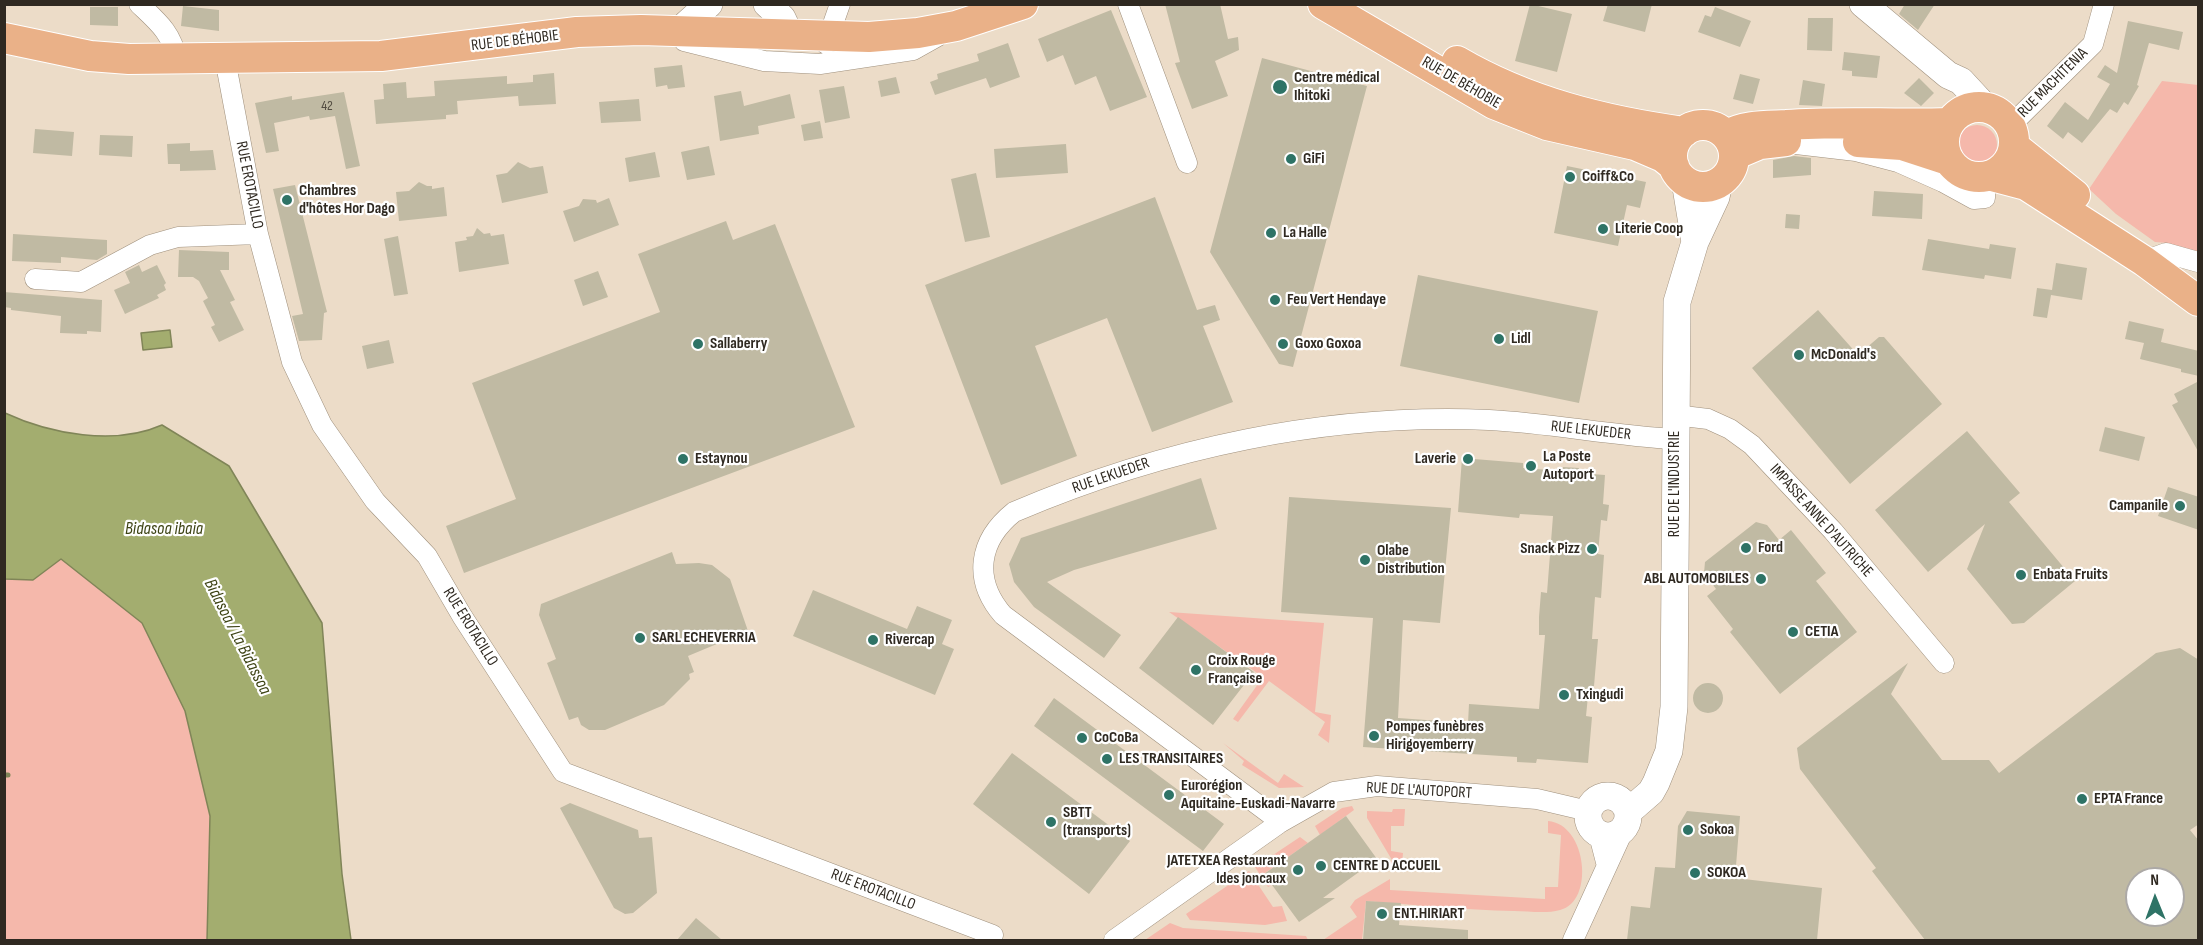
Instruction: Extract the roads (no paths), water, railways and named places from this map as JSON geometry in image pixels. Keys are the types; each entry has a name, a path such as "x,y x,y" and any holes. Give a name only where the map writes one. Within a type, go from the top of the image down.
{"main road":[{"name":"RUE DE BÉHOBIE","path":"4,38 90,56 177,60 381,56 577,32 679,31 717,19 790,35 869,37 918,33 956,26 1023,4"},
{"name":"RUE DE BÉHOBIE","path":"1323,4 1494,104 1547,125 1635,145 1664,157 1680,173"},
{"name":"RUE DE BÉHOBIE","path":"1356,4 1461,63 1541,101 1583,114 1684,132"},
{"path":"2144,261 2112,223 2013,136 1995,111 1907,124 1838,121 1760,126 1734,131 1731,145 1731,170 1719,183 1699,186 1680,173 1674,147 1684,132 1692,127 1711,126 1731,145 1804,139 1902,145 1948,160 1964,174 2026,185 2144,261 2199,300"},
{"path":"1948,160 1943,141 1964,114"},
{"path":"1988,177 2007,165 2013,136"}],"street":[{"path":"139,4 166,29 174,43 177,60"},
{"path":"764,61 790,35 782,18 767,4"},
{"path":"820,64 840,4"},
{"path":"1128,4 1187,163"},
{"path":"1863,4 1948,75 1961,81 1964,114"},
{"name":"RUE MACHITENIA","path":"2013,136 2093,44 2104,4"},
{"path":"641,30 717,19 764,61 820,64 913,50 956,26"},
{"name":"RUE EROTACILLO","path":"225,59 258,234 286,347 322,425 375,501 427,556 462,616 563,772 1000,939"},
{"path":"1779,142 1856,151 1898,162 1974,199 1985,198 1988,177"},
{"name":"RUE DE L'INDUSTRIE","path":"1680,173 1695,242"},
{"name":"RUE DE L'INDUSTRIE","path":"1611,817 1642,778 1671,728 1674,663 1677,302 1695,242 1716,197 1719,183"},
{"path":"35,279 81,282 150,245 178,237 258,234"},
{"path":"2144,261 2166,253 2199,262"},
{"name":"IMPASSE ANNE D'AUTRICHE","path":"1675,427 1708,419 1730,429 1752,445 1833,531 1944,663"},
{"name":"RUE LEKUEDER","path":"1281,822 1003,615 994,605 984,578 985,550 998,526 1014,512 1146,463 1210,446 1287,432 1358,423 1468,420 1675,427"},
{"name":"RUE DE L'AUTOPORT","path":"1114,940 1281,822 1334,792 1377,786 1537,799 1611,817"},
{"path":"1573,940 1607,866 1611,817"}],"water":[{"path":"170,330 172,347 143,350 141,333"},
{"name":"Bidasoa ibaia","path":"5,413 42,427 83,435 124,435 162,425 229,466 322,623 342,874 351,940 207,940 210,816 185,711 142,623 61,559 33,580 5,579"}],"place":[{"name":"Centre médical Ihitoki","path":"1280,87"},
{"name":"GiFi","path":"1291,159"},
{"name":"Coiff&Co","path":"1570,177"},
{"name":"Chambres d'hôtes Hor Dago","path":"287,200"},
{"name":"Literie Coop","path":"1603,229"},
{"name":"La Halle","path":"1271,233"},
{"name":"Feu Vert Hendaye","path":"1275,300"},
{"name":"Lidl","path":"1499,339"},
{"name":"Sallaberry","path":"698,344"},
{"name":"Goxo Goxoa","path":"1283,344"},
{"name":"McDonald's","path":"1799,355"},
{"name":"Estaynou","path":"683,459"},
{"name":"Laverie","path":"1468,459"},
{"name":"La Poste Autoport","path":"1531,466"},
{"name":"Campanile","path":"2180,506"},
{"name":"Ford","path":"1746,548"},
{"name":"Snack Pizz","path":"1592,549"},
{"name":"Olabe Distribution","path":"1365,560"},
{"name":"Enbata Fruits","path":"2021,575"},
{"name":"ABL AUTOMOBILES","path":"1761,579"},
{"name":"CETIA","path":"1793,632"},
{"name":"SARL ECHEVERRIA","path":"640,638"},
{"name":"Rivercap","path":"873,640"},
{"name":"Croix Rouge Française","path":"1196,670"},
{"name":"Txingudi","path":"1564,695"},
{"name":"Pompes funèbres Hirigoyemberry","path":"1374,736"},
{"name":"CoCoBa","path":"1082,738"},
{"name":"LES TRANSITAIRES","path":"1107,759"},
{"name":"Eurorégion Aquitaine-Euskadi-Navarre","path":"1169,795"},
{"name":"EPTA France","path":"2082,799"},
{"name":"SBTT (transports)","path":"1051,822"},
{"name":"Sokoa","path":"1688,830"},
{"name":"CENTRE D ACCUEIL","path":"1321,866"},
{"name":"JATETXEA Restaurant ldes joncaux","path":"1298,870"},
{"name":"SOKOA","path":"1695,873"},
{"name":"ENT.HIRIART","path":"1382,914"}],"water label":[{"name":"Bidasoa / La Bidassoa","path":"237,637"}]}
